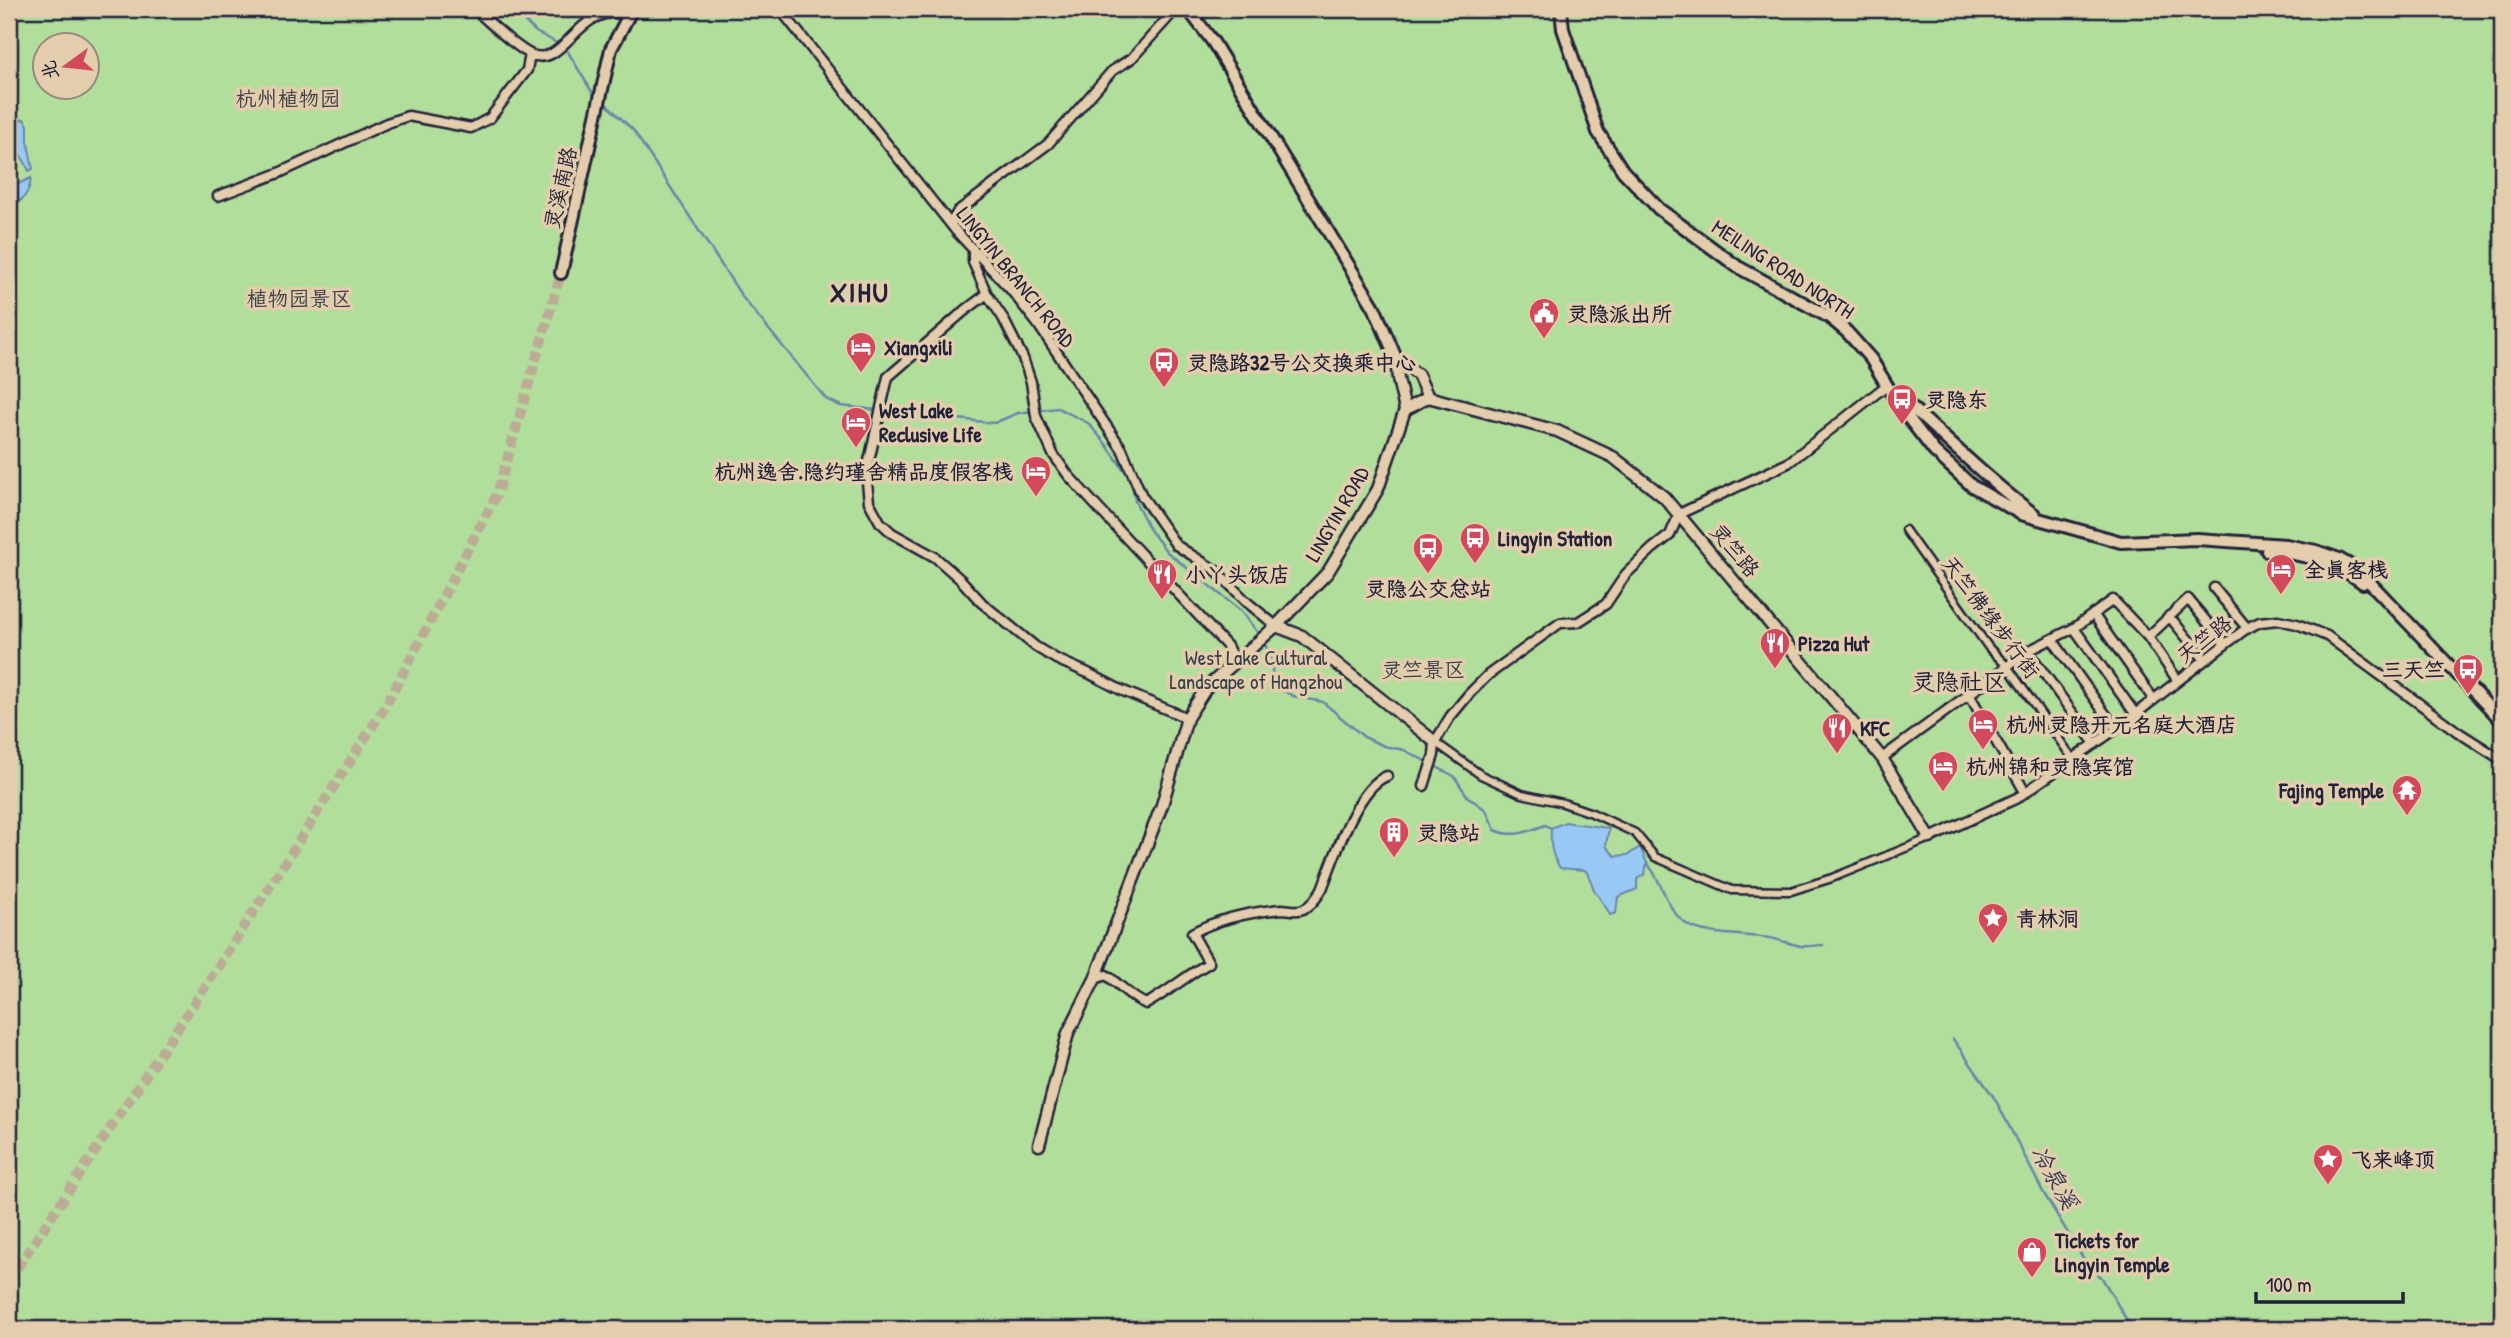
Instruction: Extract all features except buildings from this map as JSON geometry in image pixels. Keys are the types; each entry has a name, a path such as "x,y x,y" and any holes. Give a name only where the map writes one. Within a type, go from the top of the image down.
{"main road":[{"path":"1188,9 1213,42 1374,307 1396,358"},
{"name":"MEILING ROAD NORTH","path":"1560,9 1563,29 1598,132 1623,171 1659,209 1738,267 1829,317 1847,332 1871,359 1916,428 1951,470 2021,514 2121,542 2197,539 2253,550 2291,553 2330,564 2357,578 2381,597 2502,721"},
{"name":"灵溪南路","path":"561,274 611,49 630,12"},
{"name":"MEILING ROAD NORTH","path":"1887,385 1989,478 2043,520"}],"street":[{"path":"474,9 530,54 544,57 556,50 594,15 615,10 630,12"},
{"name":"LINGYIN BRANCH ROAD","path":"780,9 951,224 1011,290 1058,352 1122,449 1142,496 1176,545 1215,570 1274,629"},
{"path":"951,224 958,211 1048,144 1112,71 1132,58 1176,9"},
{"path":"218,197 279,173 387,122 408,116 471,128 490,118 527,70 530,54"},
{"path":"973,249 974,262 987,294 1003,318 1023,358 1031,382 1036,416 1053,454 1068,475 1227,646 1235,662"},
{"path":"987,294 888,377 869,461 869,502 880,522 892,533 935,557 1018,633 1056,659 1187,718"},
{"path":"1396,358 1418,375 1428,397 1405,410 1396,358"},
{"path":"1424,786 1435,742 1450,716 1488,675 1560,623 1578,622 1606,604 1626,574 1671,535 1679,514 1788,463 1887,385"},
{"name":"灵竺路","path":"1428,397 1556,431 1613,457 1664,497 1882,758 1930,838"},
{"name":"LINGYIN ROAD","path":"1039,1145 1068,1033 1096,979 1162,805 1187,718 1206,688 1274,629 1328,572 1378,489 1405,410"},
{"name":"天竺佛缘步行街","path":"1905,530 2073,759"},
{"path":"2214,588 2247,628"},
{"path":"2147,636 2188,599 2225,644"},
{"path":"1882,758 2028,651 2074,628 2113,600 2147,636 2178,681"},
{"path":"2093,614 2154,700"},
{"path":"2169,616 2205,660"},
{"name":"天竺路","path":"1930,838 1968,822 2025,792 2136,715 2247,628 2260,622 2278,620 2327,636 2458,732 2502,760"},
{"path":"2074,628 2136,715"},
{"path":"1274,629 1302,636 1435,742 1481,775 1522,794 1592,813 1635,833 1655,857 1731,890 1773,893 1791,891 1832,878 1930,838"},
{"path":"2052,639 2116,729"},
{"path":"2028,651 2095,744"},
{"path":"1969,694 2025,792"},
{"path":"1096,979 1106,975 1126,994 1146,1004 1209,963 1192,933 1213,921 1236,916 1303,909 1315,900 1322,889 1354,811 1372,786 1380,778 1387,776"}],"green space":[{"name":"灵竺景区","path":"9,9 2502,9 2502,1329 9,1329"}],"water":[{"path":"24,119 28,125 33,169 29,171 19,154 9,151 9,122"},
{"path":"31,178 24,196 18,203 9,205 9,180 16,185"},
{"path":"1565,822 1609,828 1606,846 1615,856 1628,855 1640,847 1647,863 1645,874 1637,879 1637,889 1618,897 1616,913 1610,915 1585,870 1560,868 1557,863 1552,849 1551,828"}],"waterway":[{"path":"512,9 536,32 559,44"},
{"path":"565,47 592,92 598,97"},
{"path":"603,101 633,130 743,298 826,399 841,406 994,423 1018,413 1058,408 1088,423 1131,480 1135,501 1150,530 1167,552 1241,611 1262,638 1273,662 1271,684 1293,696 1323,702 1364,737 1384,746 1404,750 1454,776 1468,797 1486,810 1495,830 1514,834 1545,825 1551,828"},
{"path":"1647,863 1673,910 1692,927 1770,938 1801,946 1823,945"},
{"name":"冷泉溪","path":"1953,1039 1995,1099 2043,1192 2085,1261 2102,1278 2132,1329"}],"tunnel":[{"path":"9,1280 211,978 385,707 497,494 561,273"}],"place":[{"name":"灵隐派出所","path":"1544,340"},
{"name":"Xiangxili","path":"861,374"},
{"name":"灵隐路32号公交换乘中心","path":"1164,389"},
{"name":"灵隐东","path":"1902,426"},
{"name":"West Lake Reclusive Life","path":"856,449"},
{"name":"杭州逸舍.隐约瑾舍精品度假客栈","path":"1036,498"},
{"name":"Lingyin Station","path":"1475,565"},
{"name":"灵隐公交总站","path":"1428,575"},
{"name":"全真客栈","path":"2281,596"},
{"name":"小丫头饭店","path":"1162,601"},
{"name":"Pizza Hut","path":"1775,670"},
{"name":"三天竺","path":"2468,696"},
{"name":"杭州灵隐开元名庭大酒店","path":"1983,751"},
{"name":"KFC","path":"1837,755"},
{"name":"杭州锦和灵隐宾馆","path":"1943,793"},
{"name":"Fajing Temple","path":"2407,817"},
{"name":"灵隐站","path":"1394,859"},
{"name":"青林洞","path":"1993,945"},
{"name":"飞来峰顶","path":"2328,1186"},
{"name":"Tickets for Lingyin Temple","path":"2032,1279"}],"district":[{"name":"XIHU","path":"860,292"},
{"name":"灵隐社区","path":"1959,681"}],"park label":[{"name":"杭州植物园","path":"288,98"},
{"name":"植物园景区","path":"299,298"},
{"name":"West Lake Cultural Landscape of Hangzhou","path":"1256,669"}]}
